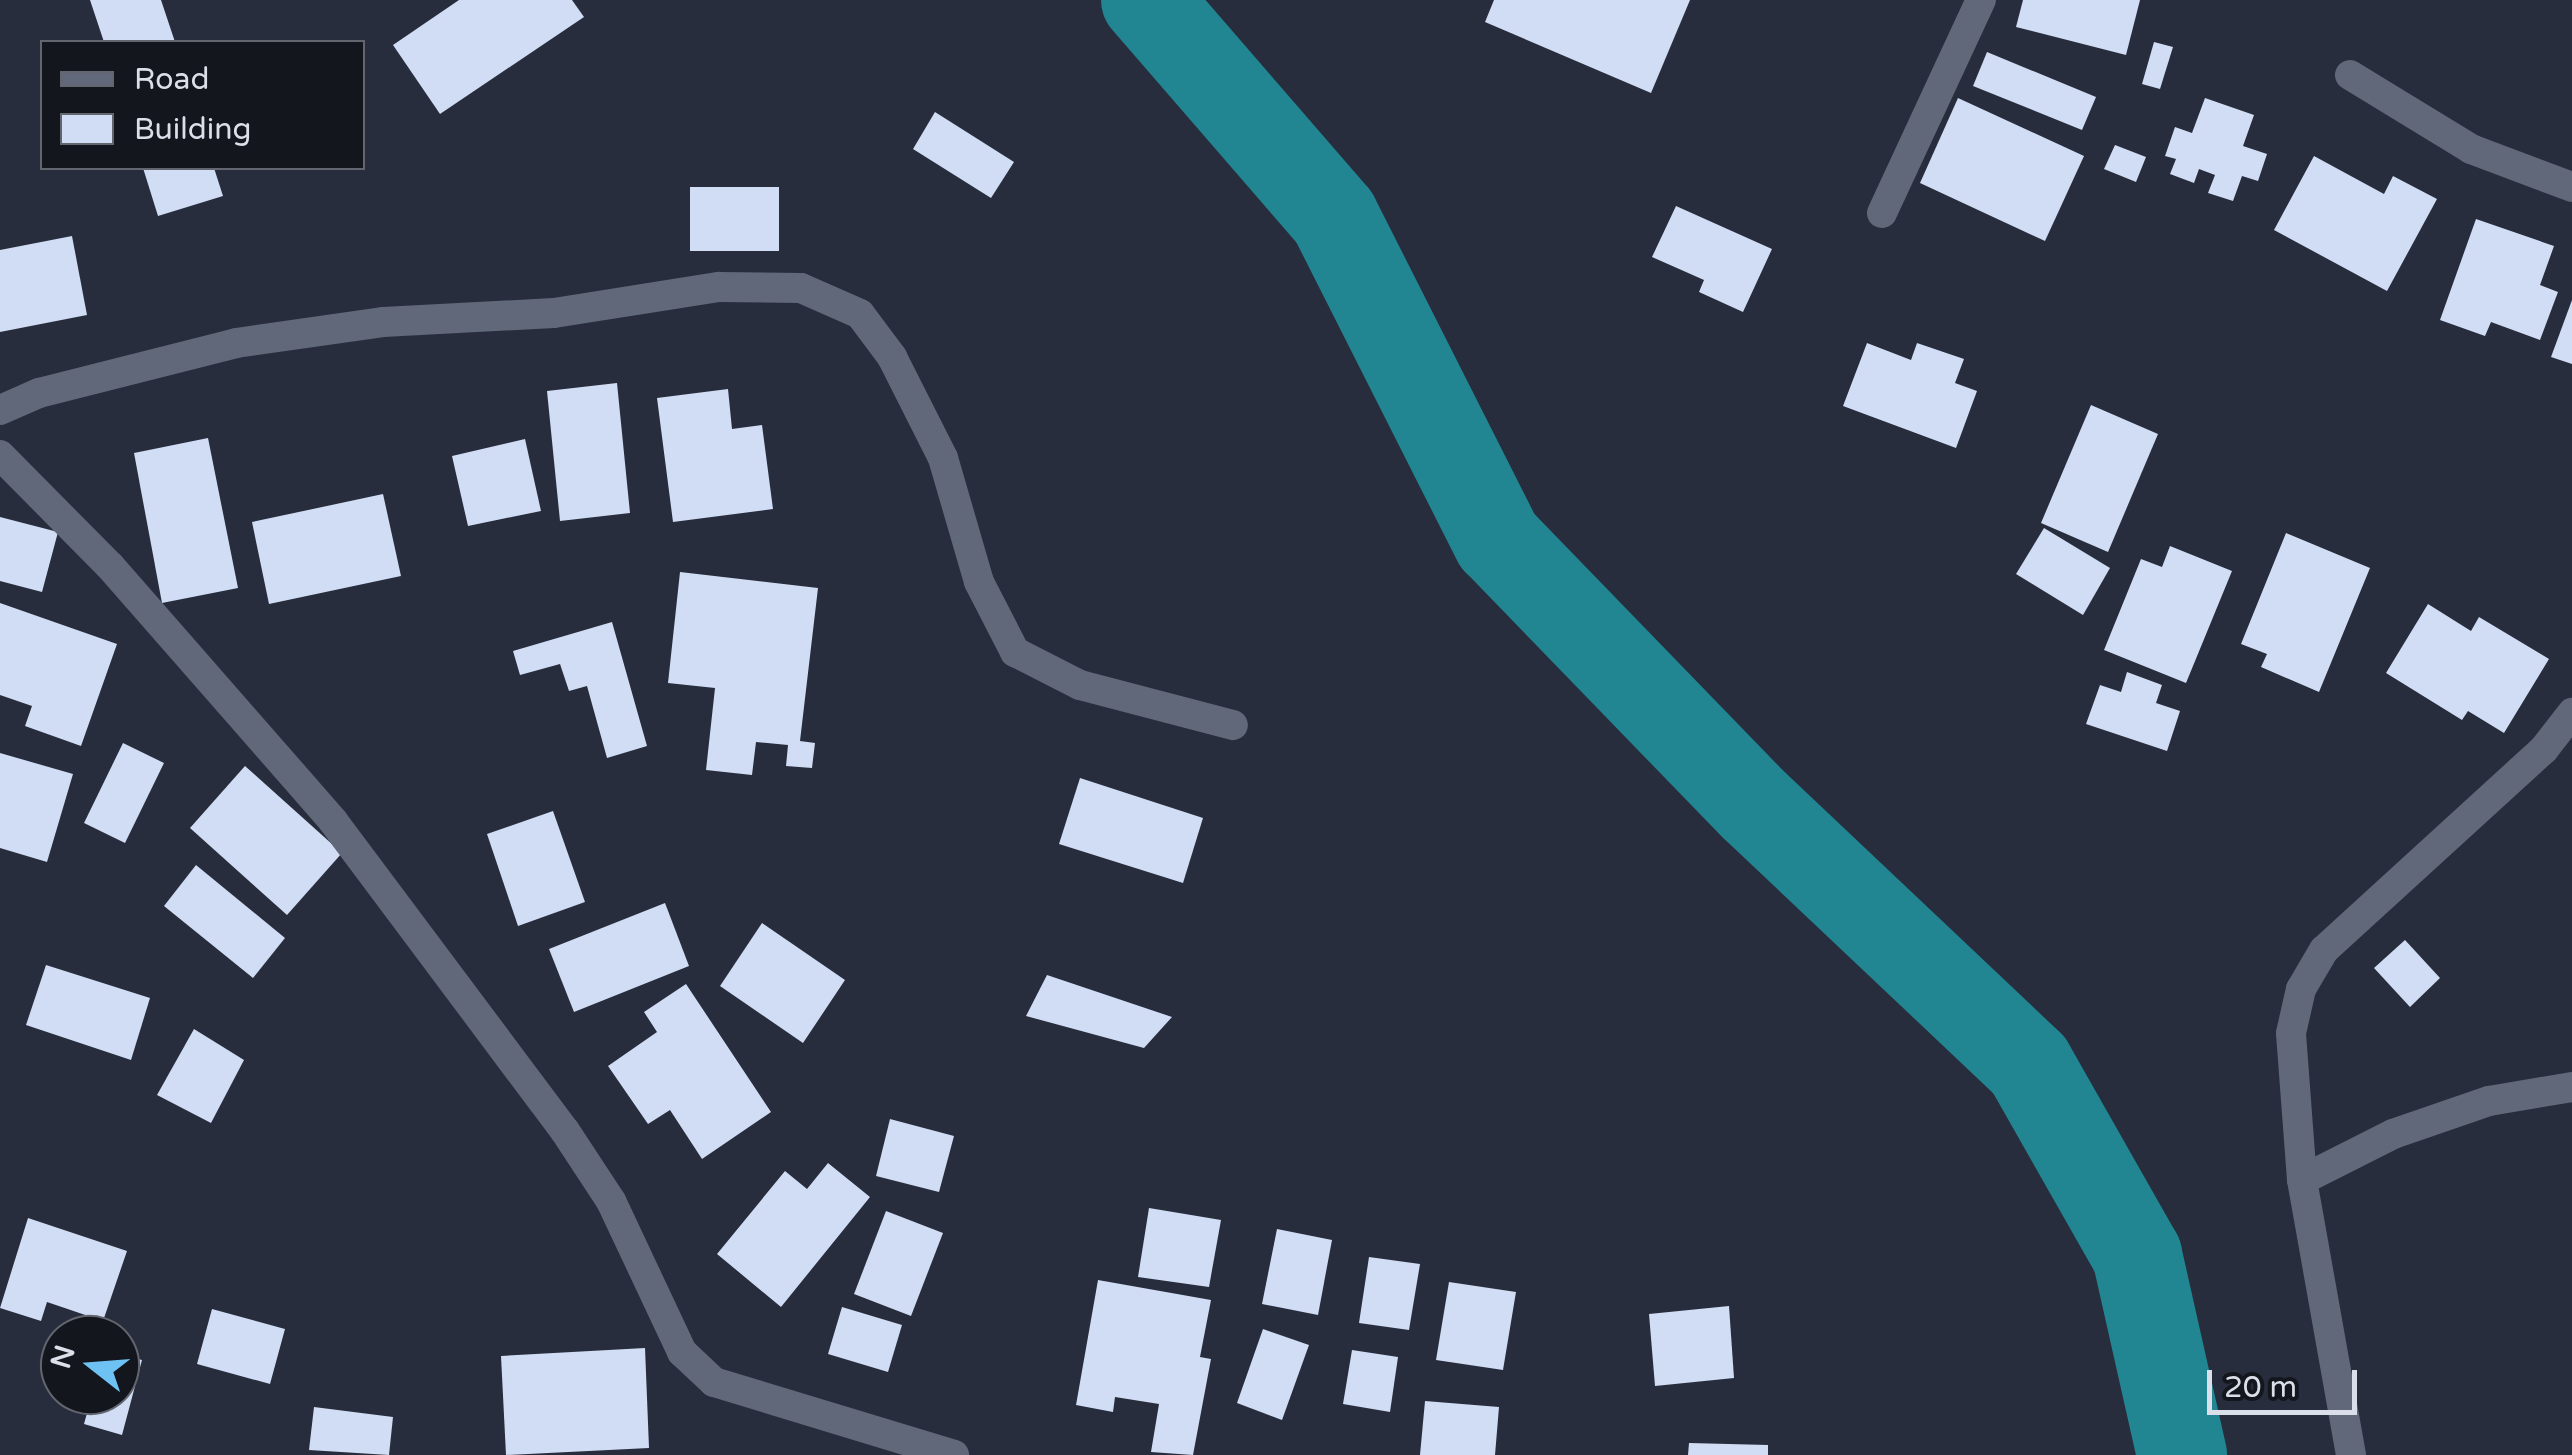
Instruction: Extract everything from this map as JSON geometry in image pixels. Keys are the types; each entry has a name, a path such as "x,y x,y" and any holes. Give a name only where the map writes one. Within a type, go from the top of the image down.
{"street":[{"path":"1882,214 1982,0"},
{"path":"2350,74 2471,149 2572,188"},
{"path":"0,410 38,394 236,343 383,322 554,313 719,288 801,288 860,314 892,357 942,458 979,582 1016,652 1080,685 1233,725"},
{"path":"0,455 110,566 333,820 565,1131 610,1201 682,1352 714,1382 954,1455"},
{"path":"2351,1455 2302,1180 2290,1033 2301,989 2324,950 2544,749 2572,714"},
{"path":"2302,1180 2393,1134 2488,1101 2572,1087"}],"building":[{"path":"90,0 161,0 174,40 103,40"},
{"path":"459,0 572,0 584,17 440,114 393,45"},
{"path":"1494,0 1690,0 1651,93 1485,22"},
{"path":"2023,0 2140,0 2126,55 2016,27"},
{"path":"2154,42 2173,47 2160,89 2142,84"},
{"path":"1987,52 2096,97 2082,130 1973,86"},
{"path":"1958,98 2084,156 2045,241 1920,183"},
{"path":"2205,98 2254,115 2243,146 2267,154 2258,181 2242,176 2233,201 2208,193 2215,175 2199,169 2194,183 2170,174 2176,159 2165,156 2175,127 2192,133"},
{"path":"935,112 1014,162 991,198 913,149"},
{"path":"2115,145 2146,157 2136,182 2104,169"},
{"path":"2314,156 2384,194 2393,176 2437,199 2387,291 2274,230"},
{"path":"144,170 215,170 223,196 158,216"},
{"path":"690,187 779,187 779,251 690,251"},
{"path":"1676,206 1772,249 1743,312 1699,292 1704,280 1652,257"},
{"path":"2476,219 2554,246 2540,285 2558,292 2540,340 2491,322 2485,336 2440,320"},
{"path":"72,236 87,315 0,332 0,250"},
{"path":"2572,300 2572,364 2551,357"},
{"path":"1867,343 1911,360 1917,343 1964,359 1955,383 1977,391 1956,448 1843,406"},
{"path":"617,383 630,513 560,521 547,391"},
{"path":"728,389 732,429 762,425 773,509 673,522 657,398"},
{"path":"2091,405 2158,434 2108,552 2041,523"},
{"path":"208,438 238,588 162,603 134,453"},
{"path":"525,439 541,511 468,526 452,456"},
{"path":"383,494 401,576 269,604 252,522"},
{"path":"0,517 58,532 42,592 0,581"},
{"path":"2044,528 2110,568 2083,615 2016,574"},
{"path":"2286,533 2370,568 2319,692 2261,667 2267,654 2241,644"},
{"path":"2170,546 2232,571 2186,683 2104,650 2141,559 2162,567"},
{"path":"680,572 818,588 800,741 815,743 812,768 786,766 788,745 756,742 752,775 706,770 715,688 668,683"},
{"path":"0,603 117,644 81,746 25,726 32,706 0,695"},
{"path":"2428,604 2471,631 2479,617 2549,659 2504,733 2468,711 2462,720 2386,673"},
{"path":"612,622 647,746 607,758 587,686 569,691 560,664 520,675 513,651"},
{"path":"2127,672 2162,685 2156,703 2180,711 2167,751 2086,724 2100,685 2121,692"},
{"path":"123,743 164,763 125,843 84,823"},
{"path":"0,753 73,774 47,862 0,848"},
{"path":"245,766 342,853 287,915 190,828"},
{"path":"1080,778 1203,818 1183,883 1059,844"},
{"path":"553,811 585,902 518,926 487,834"},
{"path":"196,865 285,938 253,978 164,906"},
{"path":"665,903 689,966 574,1012 549,949"},
{"path":"762,923 845,980 803,1043 720,986"},
{"path":"2405,940 2440,978 2410,1007 2374,968"},
{"path":"46,965 150,998 131,1060 26,1025"},
{"path":"1047,975 1172,1017 1144,1048 1026,1016"},
{"path":"686,984 771,1112 702,1159 670,1110 648,1124 608,1066 657,1032 644,1012"},
{"path":"194,1029 244,1060 211,1123 157,1095"},
{"path":"890,1119 954,1136 939,1192 876,1176"},
{"path":"828,1163 870,1197 781,1307 717,1254 785,1171 807,1189"},
{"path":"1149,1208 1221,1220 1209,1287 1138,1277"},
{"path":"886,1211 943,1233 911,1316 854,1294"},
{"path":"28,1218 127,1251 105,1315 85,1315 47,1302 40,1321 0,1308"},
{"path":"1277,1229 1332,1240 1318,1315 1262,1304"},
{"path":"1369,1257 1420,1264 1409,1330 1359,1323"},
{"path":"1098,1280 1211,1300 1200,1357 1211,1359 1193,1455 1151,1452 1159,1404 1115,1397 1113,1412 1076,1405"},
{"path":"1449,1282 1516,1292 1503,1370 1436,1360"},
{"path":"1729,1306 1734,1378 1655,1386 1649,1314"},
{"path":"842,1307 902,1325 888,1372 828,1354"},
{"path":"212,1309 285,1329 270,1384 197,1364"},
{"path":"1263,1329 1309,1345 1282,1420 1237,1403"},
{"path":"645,1348 649,1448 506,1455 501,1356"},
{"path":"1352,1350 1398,1357 1390,1412 1343,1404"},
{"path":"1425,1401 1499,1407 1495,1455 1420,1455"},
{"path":"314,1407 393,1417 389,1455 309,1450"},
{"path":"86,1415 127,1415 122,1435 84,1424"},
{"path":"1689,1443 1768,1445 1768,1455 1688,1455"}],"waterway":[{"path":"1146,0 1334,217 1498,541 1754,805 2029,1065 2137,1255 2182,1455"}]}
